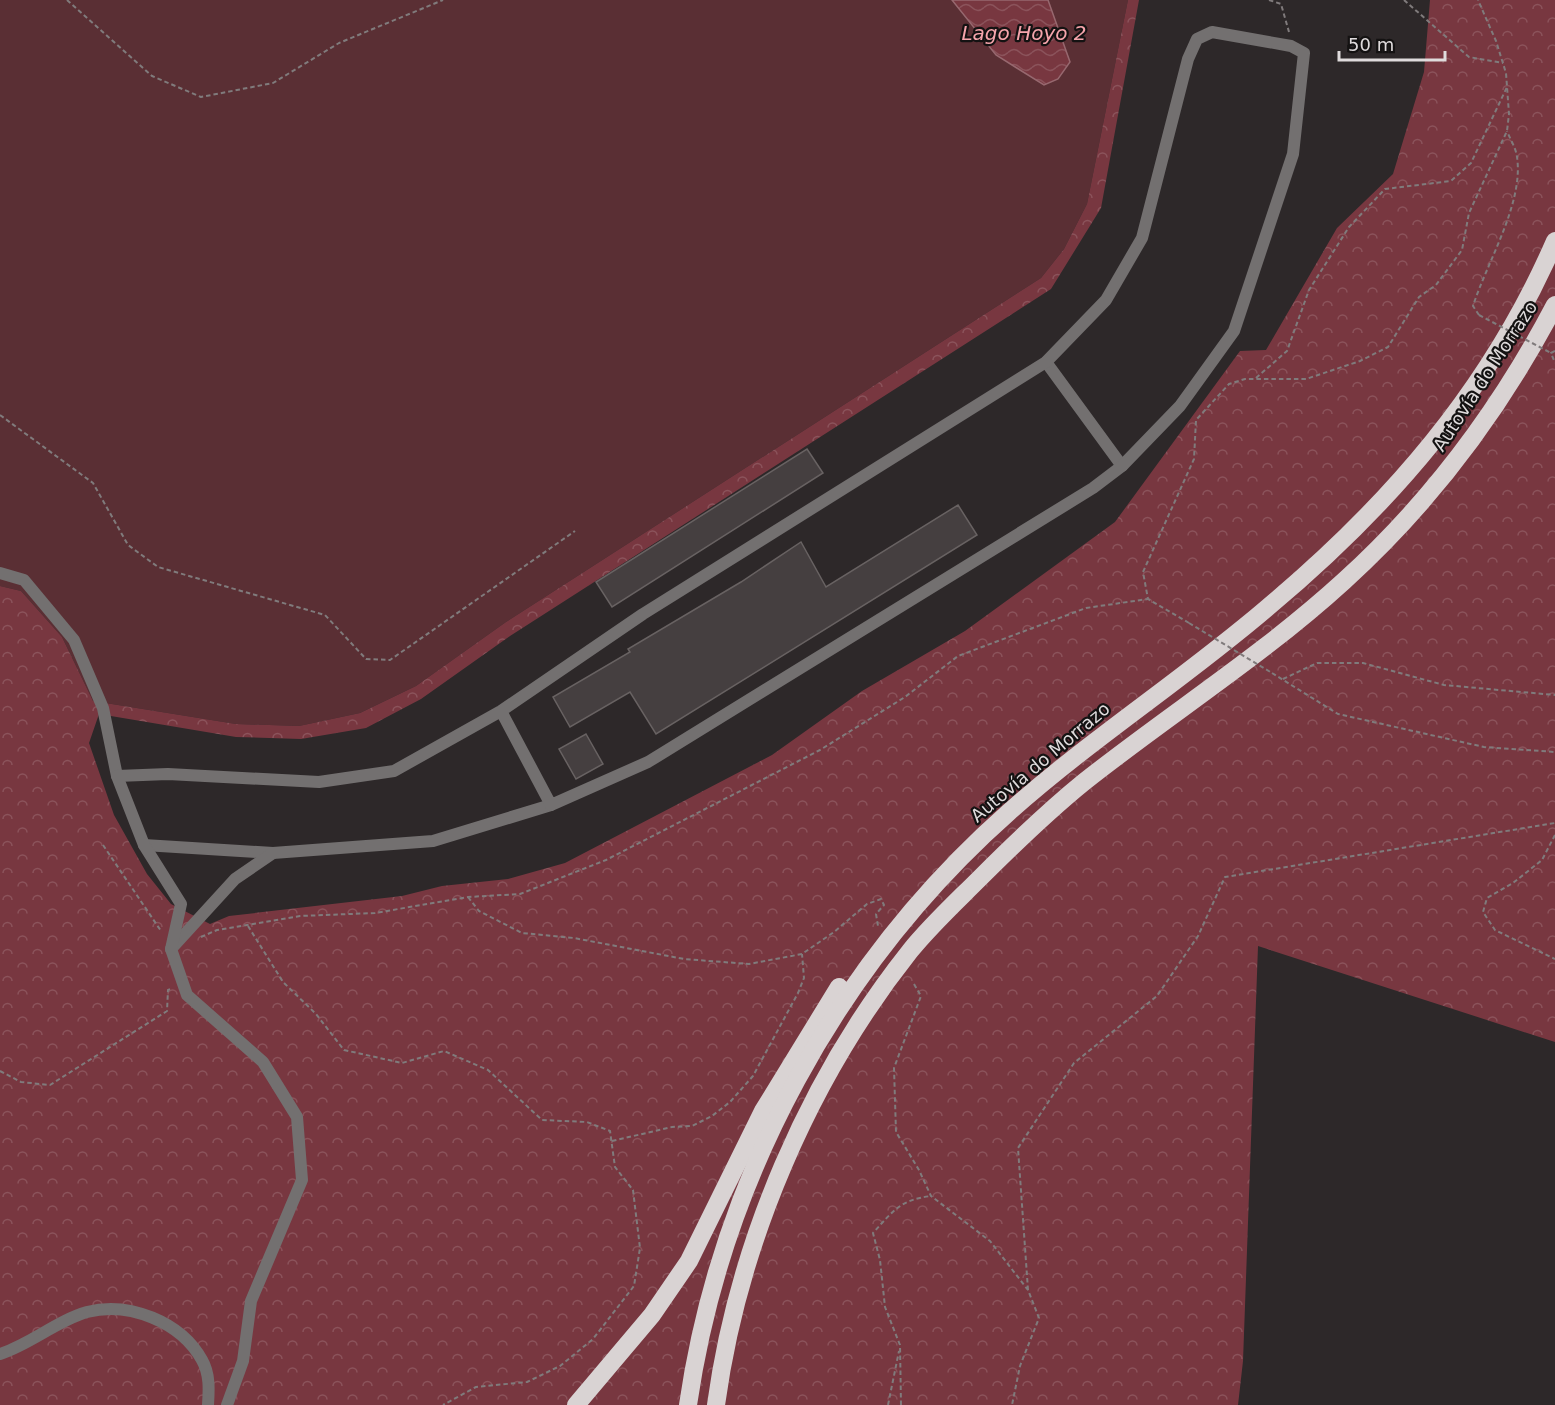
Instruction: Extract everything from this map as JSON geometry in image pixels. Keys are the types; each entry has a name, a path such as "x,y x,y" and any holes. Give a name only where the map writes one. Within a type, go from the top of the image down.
{"highway":[{"name":"Autovía do Morrazo","path":"688,1405 705,1319 728,1238 750,1180 805,1063 880,936 1008,813 1062,767 1266,610 1368,517 1463,406 1509,331 1555,241"},
{"name":"Autovía do Morrazo","path":"716,1405 740,1292 763,1218 800,1131 868,1009 911,949 1031,828 1085,782 1225,678 1334,590 1398,528 1448,472 1511,382 1555,305"},
{"path":"576,1405 652,1315 689,1262 763,1111 794,1057 824,1008 859,960 880,936"}],"street":[{"path":"117,776 168,774 319,782 394,771 501,711 643,614 1046,362 1106,300 1142,238 1172,132 1188,59 1197,39 1212,32 1291,46 1304,53 1293,154 1234,330 1180,406 1122,466 1093,488 648,762 551,805 433,841 273,853 144,845"},
{"path":"1046,362 1122,466"},
{"path":"0,573 24,580 74,640 103,708 117,776 144,845 181,904 172,945 188,995 263,1062 297,1117 302,1180 251,1301 243,1361 227,1405"},
{"path":"501,711 551,805"},
{"path":"172,945 235,879 273,853"},
{"path":"0,1354 86,1313 101,1310 138,1314 168,1325 191,1345 207,1373 208,1405"}],"path":[{"path":"66,0 152,76 201,97 273,83 339,43 443,0"},
{"path":"1269,0 1281,4"},
{"path":"1275,0 1281,4 1288,24 1291,46"},
{"path":"1404,0 1469,57 1503,63"},
{"path":"1478,0 1506,73 1507,131 1517,157 1516,184 1508,216 1473,306 1479,315 1551,354 1555,363"},
{"path":"1256,378 1287,351 1309,290 1349,227 1385,189 1451,181 1470,163 1508,85"},
{"path":"1148,599 1143,572 1194,459 1196,420 1229,384 1256,378 1306,379 1360,361 1388,347 1419,297 1436,285 1462,250 1469,213 1507,131"},
{"path":"1551,354 1555,351"},
{"path":"0,415 93,483 128,545 158,567 325,615 366,659 390,660 575,531"},
{"path":"198,938 217,930 300,916 375,913 468,897 520,894 606,860 724,802 830,744 905,697 958,656 1086,608 1148,599 1338,714 1484,747 1555,752"},
{"path":"1283,679 1317,663 1363,663 1444,685 1555,695"},
{"path":"1028,1290 1018,1148 1074,1063 1157,996 1198,936 1225,877 1555,824"},
{"path":"1555,835 1542,860 1513,883 1487,898 1482,912 1495,930 1555,959"},
{"path":"104,845 144,908 172,945"},
{"path":"468,897 479,911 522,933 574,938 684,959 749,964 802,954 834,932 867,904 881,899 884,905 876,914 880,936"},
{"path":"247,925 283,982 316,1014 344,1050 402,1063 444,1051 488,1070 542,1120 587,1122 610,1131 615,1167 633,1190 640,1248 634,1286 592,1339 560,1366 527,1382 476,1387 443,1405"},
{"path":"612,1141 672,1127 692,1126 712,1116 741,1093 798,993 804,978 802,954"},
{"path":"0,1071 21,1082 50,1085 167,1011 168,990 183,983"},
{"path":"914,984 921,996 894,1068 896,1132 920,1170 931,1196 990,1241 1028,1290 1039,1318 1020,1366 1012,1405"},
{"path":"901,1405 900,1345 885,1307 880,1260 873,1233 894,1210 910,1199 931,1196"},
{"path":"888,1405 900,1345"}],"shaded area":[{"path":"0,0 1128,0 1087,204 1064,249 1041,278 506,622 416,686 360,713 299,726 236,724 93,701 62,637 21,591 0,586"}],"green space":[{"path":"1128,0 1139,0 1101,208 1051,289 510,636 421,699 366,728 301,739 236,737 99,714 89,743 114,815 147,874 171,904 210,924 229,916 402,896 442,886 508,879 565,863 772,755 862,691 965,631 1115,522 1240,351 1266,350 1337,228 1393,174 1424,72 1430,0 1555,0 1555,1042 1258,946 1243,1361 1238,1405 0,1405 0,586 21,591 62,637 93,701 236,724 299,726 360,713 416,686 506,622 1041,278 1064,249 1087,204"}],"water":[{"name":"Lago Hoyo 2","path":"952,0 1048,0 1070,62 1058,79 1044,85 996,55"}],"building":[{"path":"807,449 823,473 612,607 596,582"},
{"path":"958,505 977,535 656,734 630,692 570,727 553,697 630,652 628,649 741,582 801,542 826,587"},
{"path":"586,734 603,764 576,779 559,749"}]}
